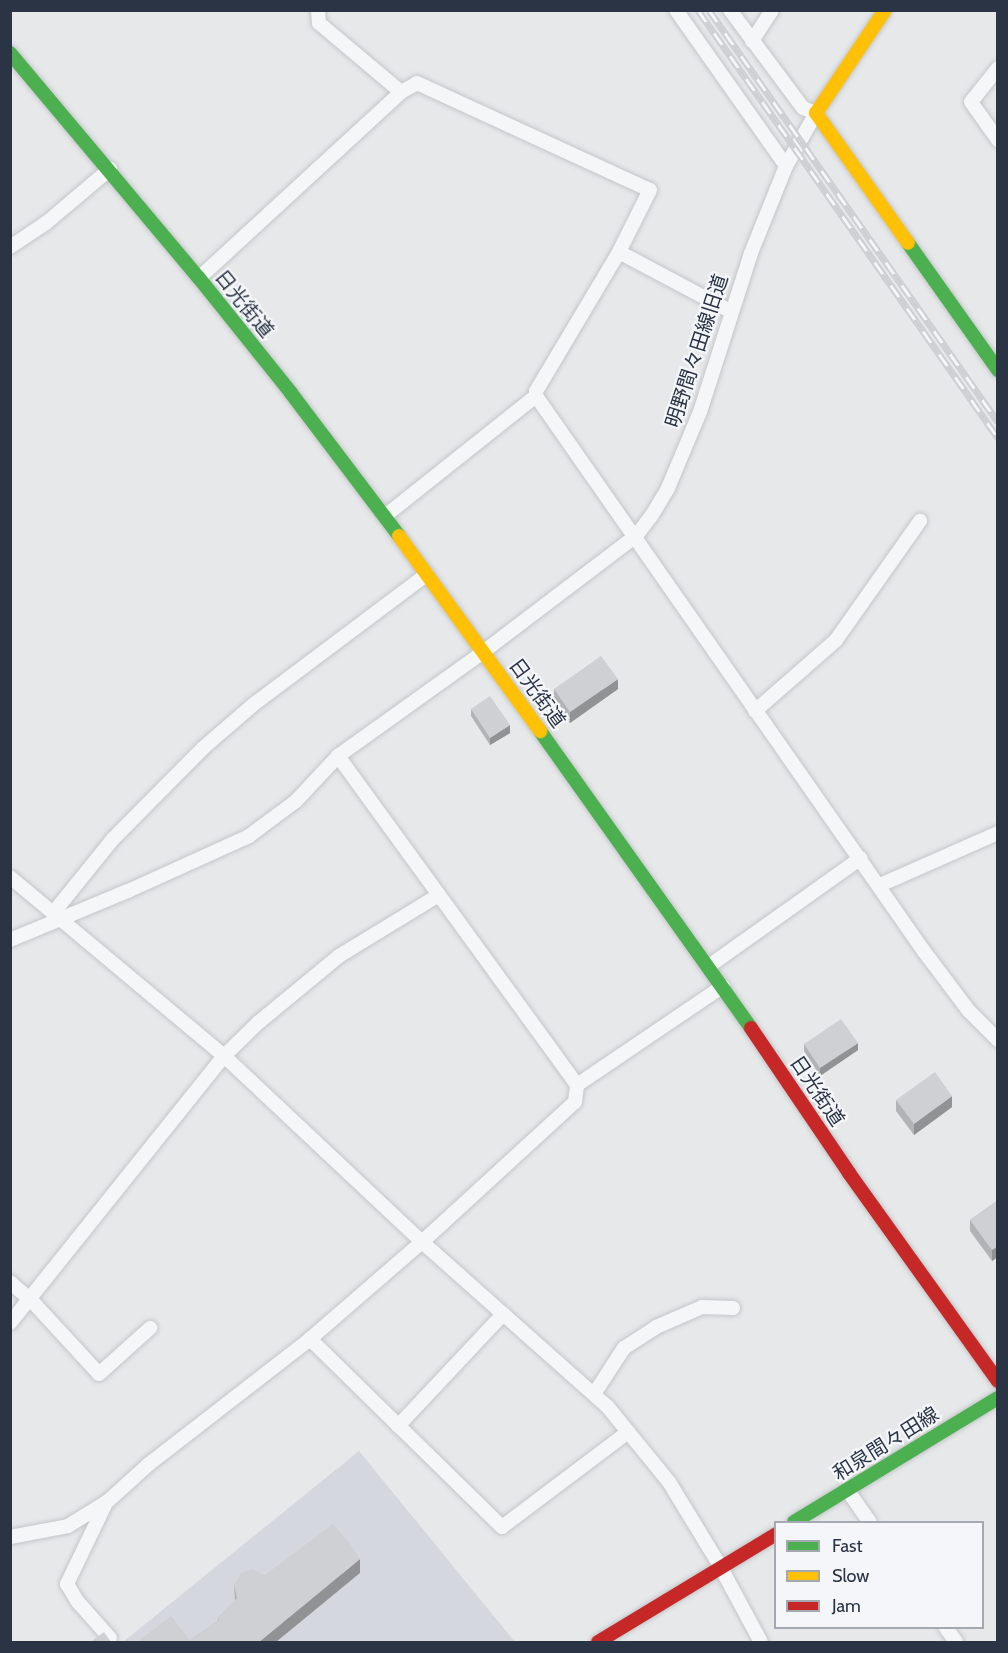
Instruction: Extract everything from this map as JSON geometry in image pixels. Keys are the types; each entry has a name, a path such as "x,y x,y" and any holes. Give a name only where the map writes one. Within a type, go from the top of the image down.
{"main road":[{"name":"明野間々田線旧道","path":"816,113 885,10"},
{"name":"日光街道","path":"10,53 110,169 199,278 385,516 710,966 849,1173 998,1382"},
{"path":"816,113 998,370"},
{"name":"和泉間々田線","path":"796,1521 998,1398"},
{"path":"598,1642 774,1535"}],"street":[{"path":"318,10 319,23 401,92"},
{"path":"676,10 786,166"},
{"path":"730,10 803,108 816,113"},
{"path":"752,41 772,10"},
{"path":"998,68 971,102 998,140"},
{"path":"199,278 401,92 417,83 650,190 619,252 536,391 536,396 962,1003 998,1040"},
{"name":"明野間々田線旧道","path":"10,940 58,916 249,836 296,801 338,756 483,652 636,536 652,516 681,460 700,412 730,311 786,166 816,113"},
{"path":"10,247 46,223 110,169"},
{"path":"619,252 730,311"},
{"path":"385,516 536,396"},
{"path":"755,711 836,640 920,521"},
{"path":"58,916 113,839 203,748 254,704 427,574"},
{"path":"10,1537 68,1526 108,1501 149,1464 310,1339 422,1242 575,1102 577,1085 338,756"},
{"path":"880,885 998,833"},
{"path":"710,966 861,858"},
{"path":"10,877 225,1056 422,1242 594,1394 669,1482 720,1566 761,1642"},
{"path":"10,1323 31,1300 225,1056 259,1022 339,956 439,895"},
{"path":"577,1085 723,986"},
{"path":"10,1282 31,1300 99,1374 150,1328"},
{"path":"594,1394 624,1348 656,1327 702,1307 733,1308"},
{"path":"398,1426 503,1314"},
{"path":"310,1339 502,1527 628,1432"},
{"path":"848,1491 869,1521"},
{"path":"108,1501 66,1584 78,1602 110,1638"},
{"path":"947,1629 956,1642"}],"shaded area":[{"path":"359,1451 515,1642 123,1642"}],"building":[{"path":"601,656 618,679 570,712 554,689"},
{"path":"490,696 510,725 490,738 471,709"},
{"path":"841,1019 858,1043 820,1068 804,1044"},
{"path":"935,1072 952,1096 914,1124 896,1100"},
{"path":"998,1200 998,1246 992,1250 970,1220"},
{"path":"333,1524 360,1559 259,1642 137,1642 171,1616 190,1640 219,1620 218,1618 237,1598 234,1585 241,1573 252,1569 265,1575"},
{"path":"104,1632 111,1642 92,1641"}],"railway":[{"path":"698,10 998,438"},
{"path":"709,10 998,422"}],"traffic: fast":[{"path":"10,53 199,278 291,393 399,536"},
{"path":"908,243 998,370"},
{"path":"540,731 751,1028"},
{"path":"796,1521 998,1398"}],"traffic: slow":[{"path":"885,10 816,113 908,243"},
{"path":"399,536 540,731"}],"traffic: jam":[{"path":"751,1028 849,1173 998,1381"},
{"path":"598,1642 774,1535"}]}
